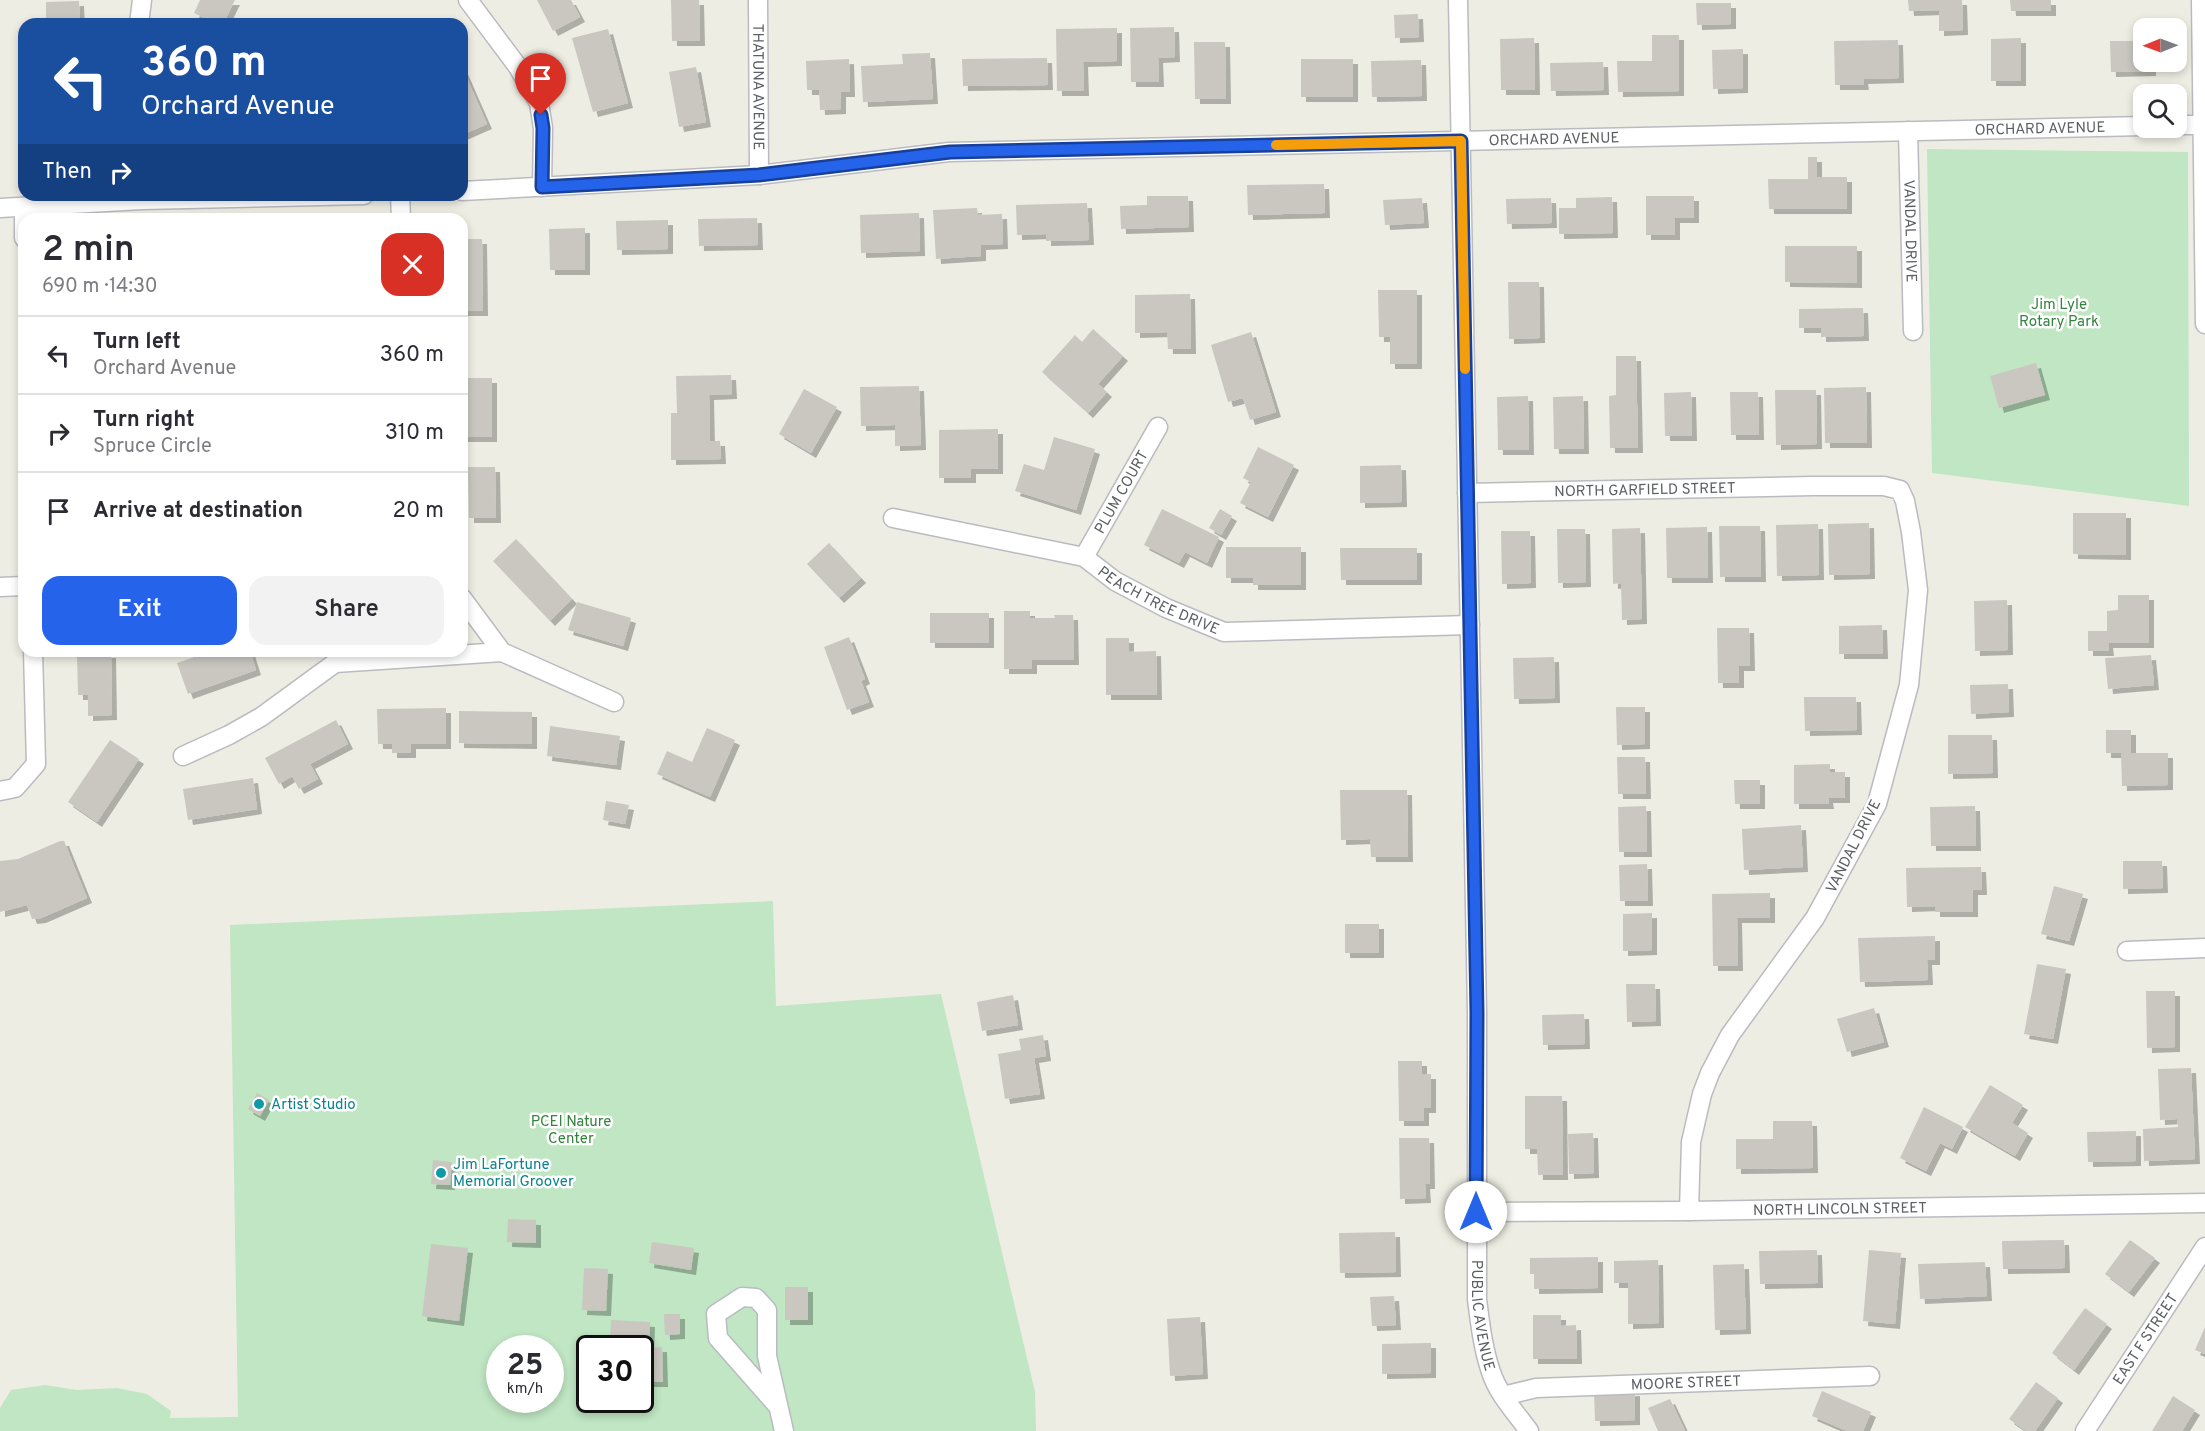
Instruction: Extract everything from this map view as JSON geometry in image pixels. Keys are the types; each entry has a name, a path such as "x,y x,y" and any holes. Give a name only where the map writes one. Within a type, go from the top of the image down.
{"street":[{"path":"140,18 142,0"},
{"path":"468,0 518,67 539,103 543,128 542,187"},
{"name":"THATUNA AVENUE","path":"758,0 759,175"},
{"name":"PUBLIC AVENUE","path":"1458,0 1477,1012 1476,1212 1479,1321 1491,1374 1503,1396 1529,1431"},
{"path":"2201,0 2205,324"},
{"path":"2187,125 2201,125"},
{"name":"ORCHARD AVENUE","path":"468,191 759,175 950,152 2133,126"},
{"name":"VANDAL DRIVE","path":"1908,131 1912,331"},
{"path":"0,208 103,201"},
{"path":"24,207 24,213"},
{"name":"PLUM COURT","path":"1084,556 1158,427"},
{"name":"VANDAL DRIVE","path":"1689,1211 1691,1142 1702,1094 1710,1073 1730,1035 1815,918 1877,804 1909,685 1918,590 1905,501 1900,490 1884,486 1824,486"},
{"name":"NORTH GARFIELD STREET","path":"1467,493 1824,486"},
{"name":"PEACH TREE DRIVE","path":"893,518 1084,556 1116,581 1166,608 1224,632 1470,625"},
{"path":"0,587 18,586"},
{"path":"468,606 502,652"},
{"path":"468,653 502,652 614,702"},
{"path":"0,791 15,788 36,764 33,657"},
{"path":"183,756 261,717 338,657"},
{"path":"2127,951 2205,948"},
{"name":"NORTH LINCOLN STREET","path":"1476,1212 2205,1203"},
{"name":"EAST F STREET","path":"2085,1431 2205,1247"},
{"path":"776,1404 718,1338 716,1314 742,1297 756,1298 768,1310 767,1356 776,1404 784,1431"},
{"name":"MOORE STREET","path":"1503,1396 1536,1388 1870,1376"}],"green space":[{"name":"Jim Lyle Rotary Park","path":"1927,149 2188,152 2189,506 1932,473"},
{"name":"PCEI Nature Center","path":"773,901 776,1006 941,994 1035,1392 1036,1431 0,1431 0,1408 11,1390 45,1385 77,1390 117,1388 147,1394 171,1411 170,1418 238,1417 230,925"}],"building":[{"path":"200,0 235,0 226,18 204,18 194,13"},
{"path":"537,0 571,0 580,17 553,31"},
{"path":"671,0 699,0 700,41 672,41"},
{"path":"1908,0 1962,0 1963,30 1939,31 1939,10 1909,11"},
{"path":"2010,0 2051,0 2051,11 2011,11"},
{"path":"79,1 80,18 46,18 46,2"},
{"path":"1696,3 1731,3 1731,24 1697,25"},
{"path":"1418,14 1419,37 1395,38 1394,15"},
{"path":"1174,27 1175,57 1158,58 1159,82 1131,82 1130,28"},
{"path":"1117,28 1117,61 1083,62 1084,91 1057,91 1056,29"},
{"path":"608,29 628,103 593,112 572,38"},
{"path":"1652,35 1679,35 1679,91 1618,92 1617,61 1652,61"},
{"path":"1534,38 1535,90 1501,90 1500,39"},
{"path":"2021,38 2021,81 1991,81 1991,39"},
{"path":"1898,40 1899,78 1863,79 1864,85 1835,85 1834,41"},
{"path":"2110,41 2133,41 2133,71 2111,72"},
{"path":"1194,42 1225,42 1226,99 1195,99"},
{"path":"1743,49 1743,88 1713,89 1712,50"},
{"path":"930,53 933,99 863,102 861,66 903,64 902,54"},
{"path":"1047,58 1048,85 963,86 962,59"},
{"path":"849,59 850,92 841,92 841,109 820,110 819,90 807,90 806,61"},
{"path":"1301,59 1353,59 1353,97 1301,97"},
{"path":"1421,60 1422,96 1372,97 1371,61"},
{"path":"1603,62 1604,90 1551,91 1550,63"},
{"path":"696,67 706,122 679,127 669,72"},
{"path":"468,81 487,124 468,132"},
{"path":"1808,157 1817,157 1817,177 1847,177 1847,209 1769,209 1768,179 1808,179"},
{"path":"1324,184 1325,213 1248,215 1247,185"},
{"path":"1147,196 1188,196 1189,227 1121,229 1120,206 1147,205"},
{"path":"1646,196 1694,196 1694,218 1675,218 1675,235 1646,235"},
{"path":"1612,197 1613,233 1559,234 1559,208 1576,208 1576,198"},
{"path":"1422,198 1424,223 1385,225 1383,200"},
{"path":"1551,198 1552,223 1507,224 1506,199"},
{"path":"1087,203 1089,240 1046,241 1046,234 1017,235 1016,205"},
{"path":"977,208 978,215 1002,214 1003,244 981,245 981,256 936,259 933,210"},
{"path":"919,213 920,251 861,253 860,215"},
{"path":"757,218 758,245 699,246 698,219"},
{"path":"668,220 668,249 617,250 616,221"},
{"path":"585,228 585,270 550,270 549,229"},
{"path":"468,239 482,239 483,311 468,311"},
{"path":"1785,246 1857,246 1857,283 1785,282"},
{"path":"1508,282 1539,282 1540,338 1509,339"},
{"path":"1378,290 1417,290 1417,364 1390,364 1390,337 1379,337"},
{"path":"1190,294 1191,349 1168,349 1167,332 1135,333 1135,295"},
{"path":"1863,308 1864,336 1821,337 1821,328 1799,328 1799,309"},
{"path":"1093,329 1123,356 1098,384 1107,392 1088,413 1042,372 1075,335 1082,342"},
{"path":"1251,332 1276,412 1250,420 1243,398 1228,402 1211,345"},
{"path":"1616,356 1636,356 1638,448 1610,448 1609,396 1616,395"},
{"path":"2036,363 2045,395 1999,408 1990,376"},
{"path":"731,375 732,394 709,395 710,441 720,441 721,459 671,460 671,413 677,413 676,376"},
{"path":"468,378 492,378 492,437 468,437"},
{"path":"919,386 921,445 895,446 895,425 861,426 860,387"},
{"path":"1866,387 1867,443 1825,443 1824,388"},
{"path":"804,389 837,407 811,453 779,434"},
{"path":"1775,390 1816,390 1817,444 1776,445"},
{"path":"1691,392 1692,436 1665,436 1664,393"},
{"path":"1730,392 1758,392 1759,435 1731,435"},
{"path":"1528,396 1529,450 1498,450 1497,397"},
{"path":"1583,396 1584,449 1554,449 1553,397"},
{"path":"998,429 998,469 971,469 971,478 939,478 939,430"},
{"path":"1054,437 1095,449 1076,510 1015,491 1024,464 1044,470"},
{"path":"1258,447 1294,465 1268,517 1240,503 1251,482 1243,478"},
{"path":"1401,465 1402,502 1360,503 1360,466"},
{"path":"468,467 495,467 496,518 469,518"},
{"path":"1162,509 1219,537 1207,563 1185,552 1179,563 1144,545"},
{"path":"1220,509 1232,516 1221,535 1209,528"},
{"path":"2073,513 2126,513 2126,555 2073,554"},
{"path":"1869,523 1870,574 1829,575 1828,524"},
{"path":"1818,524 1819,575 1777,576 1776,525"},
{"path":"1719,526 1760,526 1761,577 1720,577"},
{"path":"1707,527 1708,578 1667,578 1666,528"},
{"path":"1640,528 1642,619 1622,620 1621,583 1613,584 1612,529"},
{"path":"1557,529 1585,529 1586,582 1558,583"},
{"path":"1501,531 1530,531 1531,583 1502,584"},
{"path":"516,539 572,599 550,621 493,561"},
{"path":"829,543 861,578 839,598 807,564"},
{"path":"1226,547 1301,547 1301,585 1253,585 1253,578 1226,578"},
{"path":"1340,548 1417,548 1417,580 1341,580"},
{"path":"2118,595 2149,595 2149,643 2108,643 2109,651 2088,651 2088,631 2107,631 2107,611 2118,610"},
{"path":"2007,600 2008,650 1975,651 1974,601"},
{"path":"577,602 631,618 623,646 568,630"},
{"path":"1004,611 1030,611 1030,618 1073,615 1074,660 1032,660 1032,669 1004,669"},
{"path":"930,613 989,613 989,643 930,643"},
{"path":"1882,625 1883,654 1839,654 1839,626"},
{"path":"1717,628 1749,628 1750,666 1739,666 1739,683 1718,683"},
{"path":"849,637 865,679 861,681 869,702 847,710 824,647"},
{"path":"1106,638 1129,638 1129,652 1156,651 1157,695 1106,695"},
{"path":"2151,655 2154,685 2108,689 2105,658"},
{"path":"77,657 111,657 112,715 88,716 88,695 78,695"},
{"path":"194,657 252,657 256,670 188,694 177,663"},
{"path":"1554,657 1555,698 1514,699 1513,658"},
{"path":"2008,684 2009,712 1971,714 1970,685"},
{"path":"1804,697 1856,697 1857,730 1805,731"},
{"path":"1616,707 1645,707 1645,744 1617,745"},
{"path":"446,708 446,744 411,744 411,753 392,753 392,744 378,744 377,709"},
{"path":"459,711 532,712 532,744 459,743"},
{"path":"336,720 348,744 310,764 318,779 299,789 292,776 279,784 265,758"},
{"path":"550,726 620,736 616,765 547,756"},
{"path":"707,728 735,740 710,797 657,774 667,751 692,762"},
{"path":"2106,730 2131,730 2131,753 2168,753 2168,785 2122,786 2121,753 2106,753"},
{"path":"1948,735 1992,735 1993,773 1948,774"},
{"path":"110,740 139,759 97,822 68,802"},
{"path":"1617,757 1645,757 1646,794 1618,794"},
{"path":"1830,764 1830,772 1845,772 1845,798 1828,798 1829,804 1794,804 1794,765"},
{"path":"253,778 257,809 188,820 183,789"},
{"path":"1734,780 1760,780 1760,804 1735,804"},
{"path":"1340,790 1407,790 1408,857 1371,857 1370,839 1341,840"},
{"path":"606,801 629,805 625,824 603,820"},
{"path":"1646,806 1647,852 1619,852 1618,807"},
{"path":"1975,806 1976,846 1931,846 1930,807"},
{"path":"1801,825 1803,867 1744,870 1742,829"},
{"path":"64,841 87,898 41,918 32,919 27,905 0,912 0,861 18,859"},
{"path":"2123,861 2162,861 2163,888 2123,889"},
{"path":"1647,864 1648,901 1620,901 1619,865"},
{"path":"1981,867 1982,890 1973,890 1973,912 1935,912 1935,906 1907,907 1906,868"},
{"path":"2054,886 2083,894 2069,941 2041,934"},
{"path":"1770,893 1770,918 1737,918 1738,966 1713,966 1712,894"},
{"path":"1652,913 1652,950 1623,951 1623,914"},
{"path":"1345,924 1379,924 1379,953 1345,953"},
{"path":"1935,936 1935,960 1927,960 1928,980 1860,982 1858,938"},
{"path":"2037,964 2066,969 2053,1039 2024,1034"},
{"path":"1626,984 1655,984 1656,1021 1627,1022"},
{"path":"2146,991 2175,991 2175,1047 2147,1048"},
{"path":"1013,995 1018,1025 982,1031 977,1002"},
{"path":"1874,1008 1884,1042 1847,1052 1837,1019"},
{"path":"1584,1014 1585,1044 1543,1045 1542,1015"},
{"path":"1043,1035 1046,1056 1034,1058 1040,1094 1005,1099 998,1054 1021,1050 1019,1039"},
{"path":"1398,1061 1422,1061 1422,1074 1431,1074 1431,1108 1424,1108 1424,1121 1399,1121"},
{"path":"2191,1068 2195,1159 2144,1161 2143,1129 2178,1127 2177,1119 2160,1120 2158,1069"},
{"path":"1990,1085 2023,1105 2012,1123 2028,1133 2015,1156 1965,1127"},
{"name":"Artist Studio","path":"257,1093 269,1100 260,1116 248,1109"},
{"path":"1525,1096 1562,1096 1563,1175 1538,1175 1537,1149 1525,1149"},
{"path":"1924,1107 1963,1127 1952,1149 1940,1143 1926,1171 1900,1158"},
{"path":"1773,1121 1812,1121 1813,1168 1736,1169 1736,1139 1773,1139"},
{"path":"2136,1131 2136,1161 2088,1162 2087,1132"},
{"path":"1593,1133 1594,1173 1569,1174 1568,1134"},
{"path":"1399,1138 1429,1138 1430,1184 1425,1184 1426,1198 1400,1199"},
{"name":"Jim LaFortune Memorial Groover","path":"433,1160 452,1162 450,1185 431,1184"},
{"path":"508,1219 536,1220 536,1243 507,1242"},
{"path":"1395,1232 1396,1272 1340,1273 1339,1233"},
{"path":"2064,1240 2065,1268 2003,1269 2002,1241"},
{"path":"2130,1240 2155,1258 2129,1292 2105,1274"},
{"path":"652,1242 694,1248 691,1270 649,1263"},
{"path":"431,1244 468,1248 459,1321 422,1316"},
{"path":"1817,1250 1818,1283 1760,1284 1759,1251"},
{"path":"1869,1250 1901,1253 1895,1324 1863,1321"},
{"path":"1598,1257 1598,1288 1534,1289 1534,1274 1530,1274 1530,1258"},
{"path":"1658,1260 1659,1323 1628,1324 1628,1283 1614,1283 1614,1261"},
{"path":"1985,1262 1987,1296 1920,1299 1918,1264"},
{"path":"1744,1264 1746,1329 1715,1330 1713,1265"},
{"path":"584,1268 608,1269 606,1311 582,1310"},
{"path":"785,1287 808,1287 808,1320 785,1320"},
{"path":"1394,1296 1396,1325 1372,1326 1370,1297"},
{"path":"2085,1308 2107,1324 2074,1370 2052,1353"},
{"path":"664,1314 680,1314 680,1334 665,1335"},
{"path":"1533,1315 1561,1315 1561,1326 1576,1325 1577,1359 1533,1359"},
{"path":"1200,1317 1203,1374 1170,1376 1167,1319"},
{"path":"611,1320 650,1322 649,1335 610,1335"},
{"path":"2205,1327 2205,1354 2195,1350"},
{"path":"1431,1343 1431,1373 1382,1374 1382,1344"},
{"path":"654,1347 662,1347 663,1382 654,1382"},
{"path":"2036,1382 2058,1398 2035,1431 2026,1431 2009,1419"},
{"path":"1635,1391 1635,1420 1595,1421 1594,1392"},
{"path":"1822,1391 1871,1412 1863,1431 1847,1431 1812,1416"},
{"path":"2173,1396 2195,1410 2182,1431 2152,1431"},
{"path":"1670,1399 1685,1431 1658,1431 1648,1408"}],"slow traffic":[{"path":"1276,145 1461,141 1465,369"}],"place":[{"name":"Artist Studio","path":"259,1104"},
{"name":"Jim LaFortune Memorial Groover","path":"441,1173"}],"route":[{"path":"541,115 543,128 542,187 759,175 950,152 1461,141 1477,1012 1476,1212"}]}
